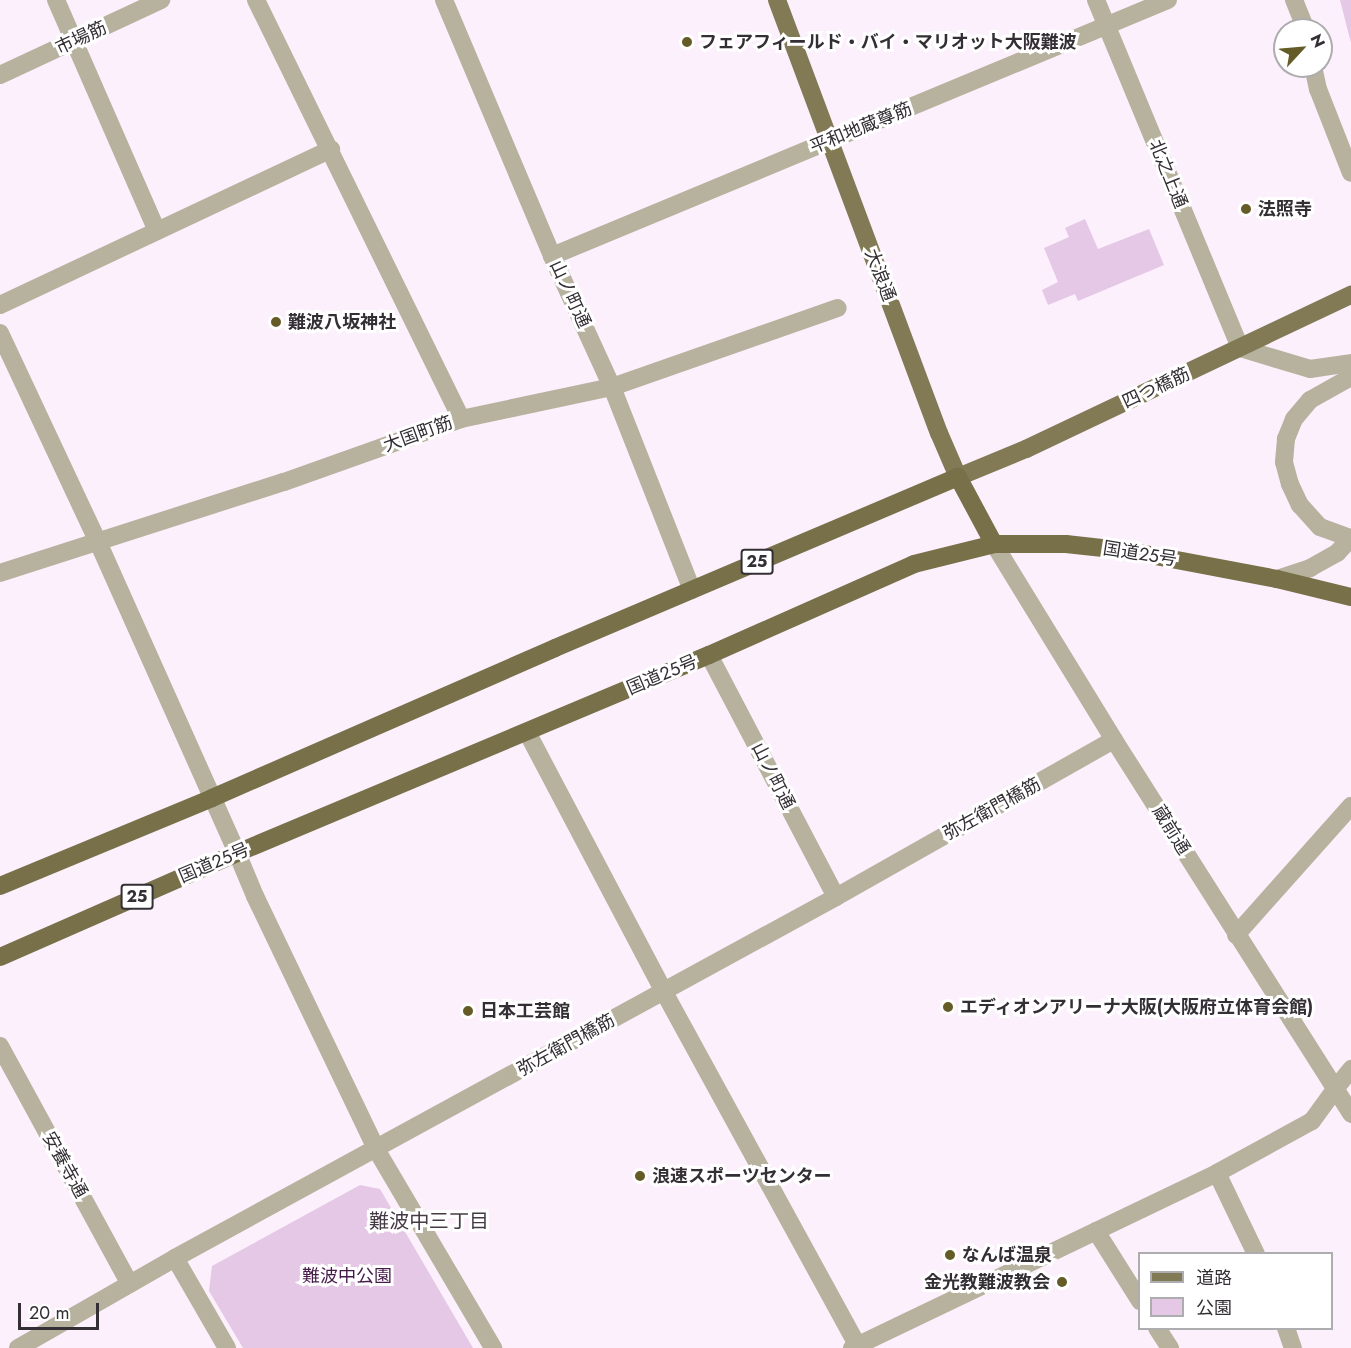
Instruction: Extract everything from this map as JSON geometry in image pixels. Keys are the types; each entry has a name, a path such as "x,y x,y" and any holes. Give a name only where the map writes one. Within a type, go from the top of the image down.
{"highway":[{"name":"大浪通","path":"958,477 994,544"},
{"name":"25","path":"0,886 212,798 958,477"},
{"name":"国道25号","path":"0,957 237,853 709,655 914,564 994,544 1066,544 1129,551 1277,579 1351,597"}],"main road":[{"name":"大浪通","path":"777,0 939,434 958,477"},
{"name":"四つ橋筋","path":"958,477 1026,449 1351,295"}],"street":[{"path":"56,0 157,231"},
{"name":"市場筋","path":"0,75 161,0"},
{"path":"256,0 331,149 461,419"},
{"name":"山ノ町通","path":"444,0 552,256 612,387 693,590"},
{"name":"北之上通","path":"1096,0 1240,348"},
{"name":"平和地蔵尊筋","path":"552,256 1168,0"},
{"path":"1294,0 1301,18"},
{"path":"1316,78 1351,173"},
{"path":"0,305 331,149"},
{"name":"大国町筋","path":"0,573 284,482 461,419 612,387 838,308"},
{"path":"0,333 98,542 255,896 376,1149 493,1348"},
{"path":"1240,348 1310,369 1351,363"},
{"path":"1277,579 1310,567 1337,553 1351,538 1320,527 1300,505 1290,484 1284,462 1286,439 1294,419 1310,400 1351,377"},
{"name":"蔵前通","path":"994,544 1236,935 1351,1114"},
{"name":"山ノ町通","path":"709,655 836,897"},
{"path":"527,732 664,992 857,1347 1217,1173 1312,1121 1351,1069"},
{"name":"弥左衛門橋筋","path":"18,1348 175,1258 664,992 1114,740"},
{"path":"1236,935 1351,806"},
{"name":"安養寺通","path":"0,1046 130,1284"},
{"path":"1217,1173 1255,1252"},
{"path":"1096,1231 1138,1297"},
{"path":"175,1258 227,1348"},
{"path":"1158,1330 1170,1348"},
{"path":"1286,1330 1293,1348"}],"green space":[{"path":"1340,0 1351,0 1351,43"},
{"path":"1085,219 1098,249 1149,229 1164,265 1078,301 1075,294 1048,305 1042,290 1058,282 1044,248 1069,237 1065,228"},
{"name":"難波中公園","path":"360,1185 380,1189 473,1348 243,1348 209,1291 212,1266"}],"place":[{"name":"フェアフィールド・バイ・マリオット大阪難波","path":"687,42"},
{"name":"法照寺","path":"1246,209"},
{"name":"難波八坂神社","path":"276,322"},
{"name":"エディオンアリーナ大阪(大阪府立体育会館)","path":"948,1007"},
{"name":"日本工芸館","path":"468,1011"},
{"name":"浪速スポーツセンター","path":"640,1176"},
{"name":"なんば温泉","path":"950,1255"},
{"name":"金光教難波教会","path":"1062,1282"}],"district":[{"name":"難波中三丁目","path":"429,1221"}]}
